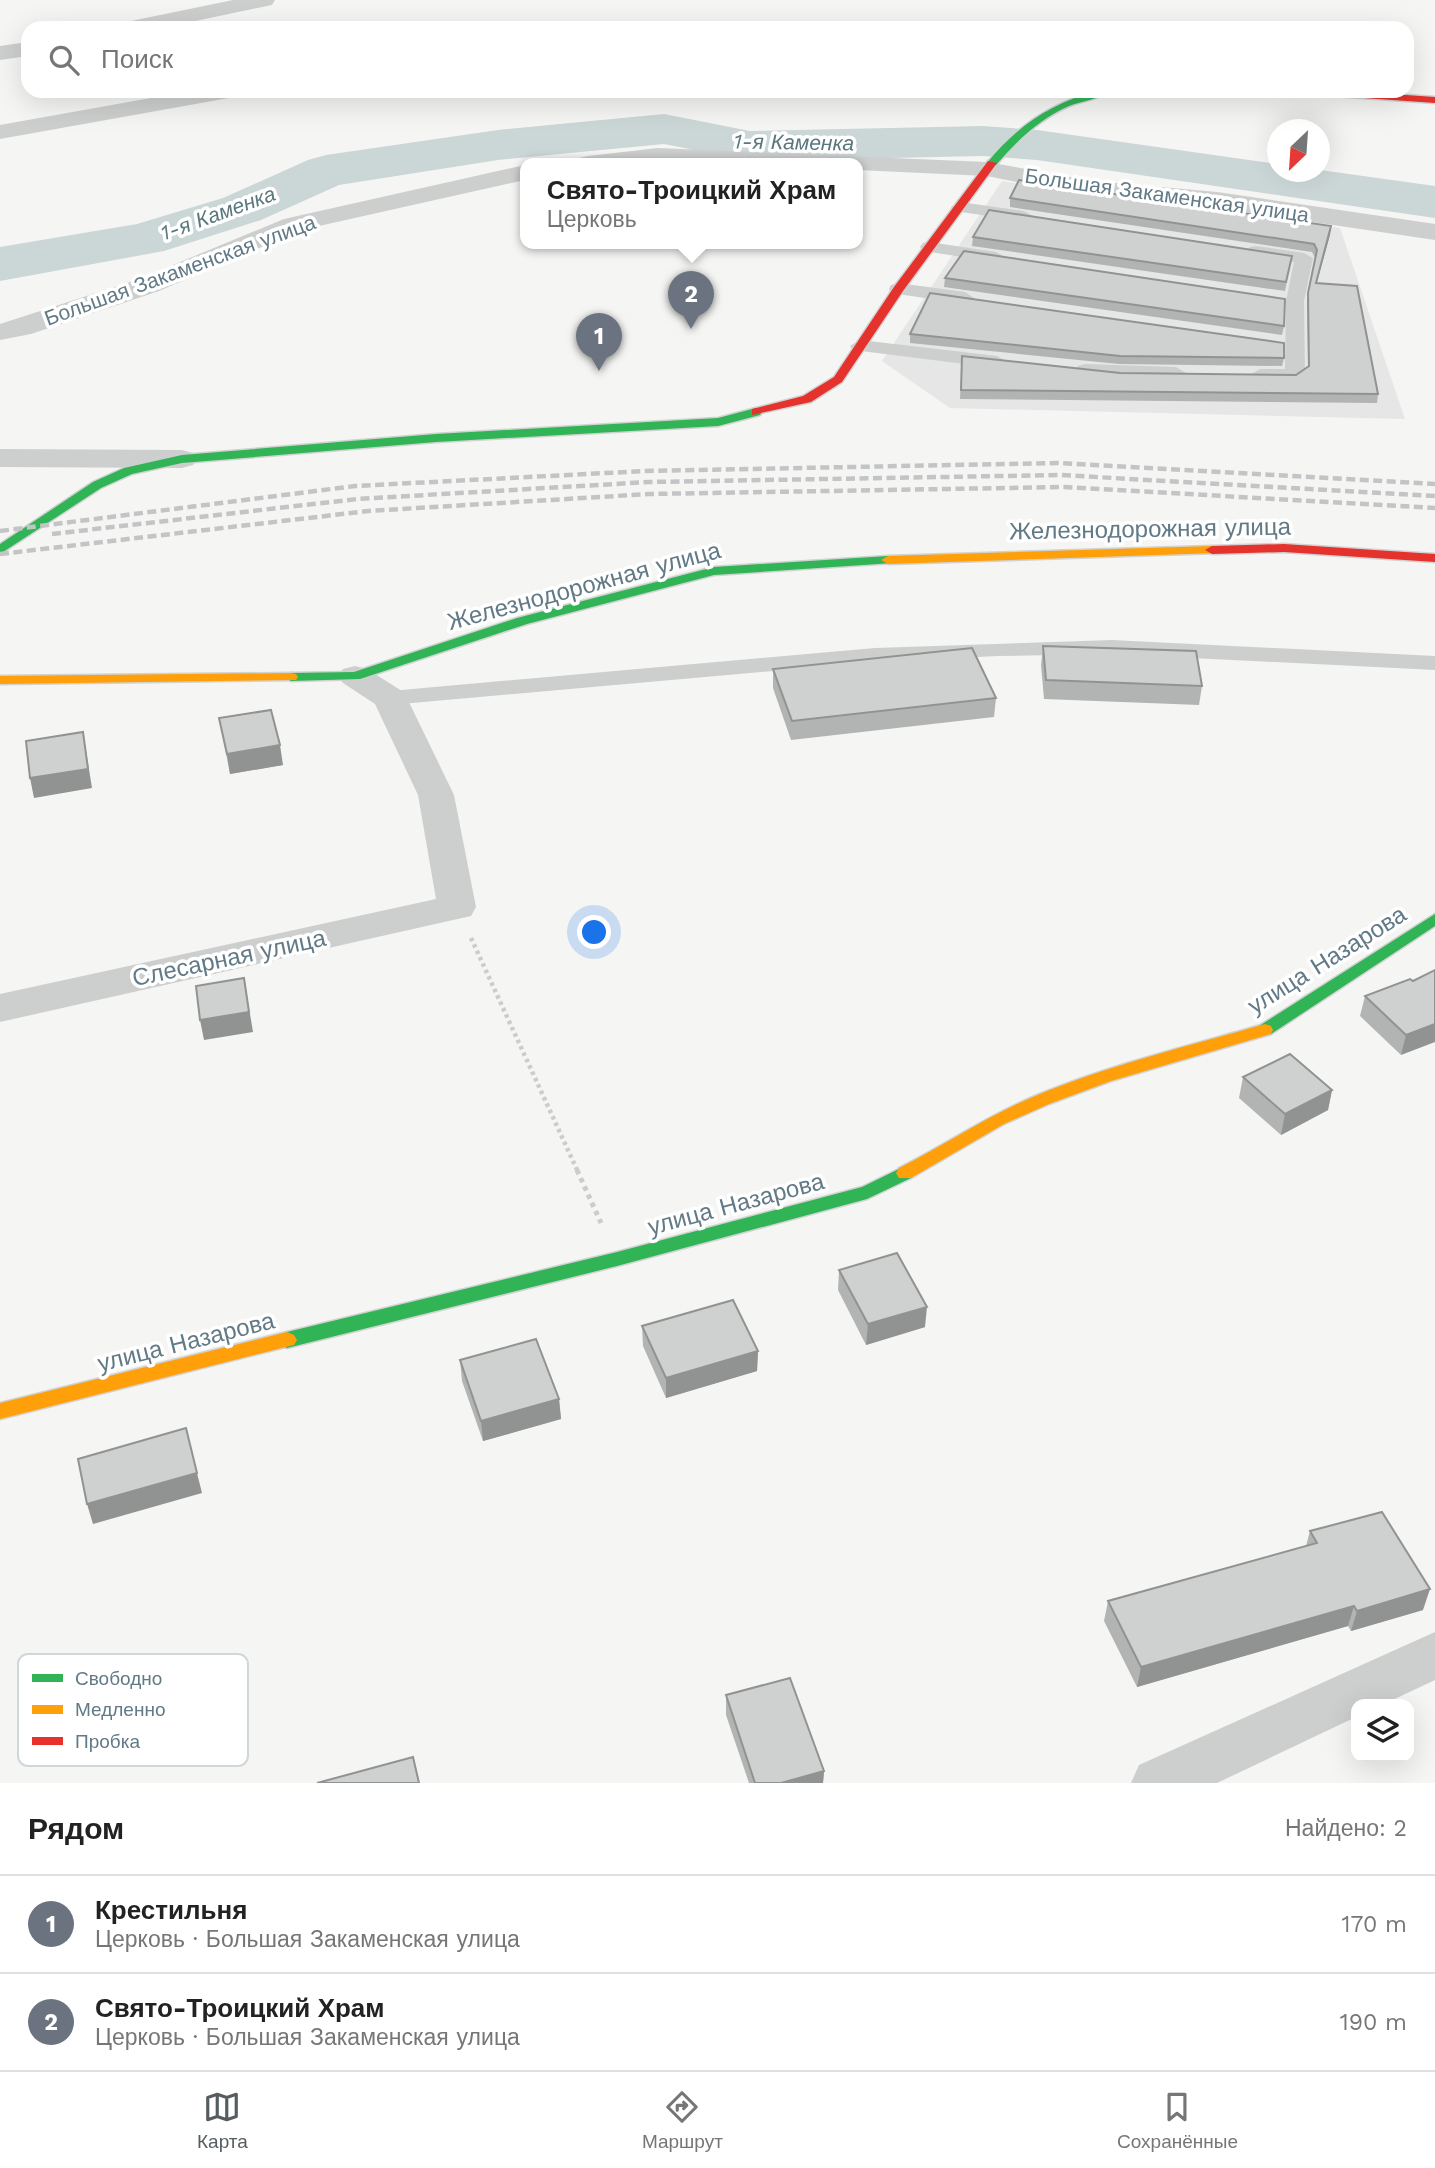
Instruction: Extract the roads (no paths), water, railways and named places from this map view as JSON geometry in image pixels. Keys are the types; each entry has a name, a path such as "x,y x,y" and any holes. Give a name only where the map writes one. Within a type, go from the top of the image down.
{"street":[{"path":"164,21 264,0"},
{"path":"0,53 21,50"},
{"path":"0,132 190,98"},
{"path":"0,458 182,459 423,439 718,422 807,399 838,379 929,247 987,169 1025,126 1065,102 1080,98"},
{"path":"1407,98 1435,100"},
{"path":"631,158 657,155 729,158"},
{"name":"Большая Закаменская улица","path":"863,163 987,169 1093,189 1217,200 1435,232"},
{"name":"Большая Закаменская улица","path":"0,332 149,285 293,224 520,173"},
{"path":"0,550 97,485 128,471 182,459"},
{"name":"Железнодорожная улица","path":"0,680 355,676 522,621 714,571 932,557 1284,548 1435,558"},
{"path":"355,676 390,698"},
{"name":"Слесарная улица","path":"0,1008 457,907 436,795 390,698"},
{"name":"улица Назарова","path":"0,1411 617,1259 867,1192 944,1154 1011,1113 1133,1068 1265,1030 1435,919"},
{"path":"1159,1783 1435,1655"}],"lane":[{"path":"960,207 1043,219"},
{"path":"929,247 1010,259"},
{"path":"1236,248 1304,258 1288,300 1289,344 1295,375 1241,374"},
{"path":"898,289 980,300"},
{"path":"860,346 1013,364"},
{"path":"1066,368 1200,374"},
{"path":"390,698 685,674 875,655 998,649 1112,647 1435,663"}],"waterway":[{"name":"1-я Каменка","path":"0,264 145,239 242,209 326,171 498,145 664,129 750,146 983,141 1037,145 1435,202"}],"railway":[{"path":"0,531 355,486 645,471 1058,463 1435,484"},
{"path":"52,534 357,499 649,482 1060,475 1435,496"},
{"path":"0,554 368,511 649,494 1064,487 1435,508"}],"place":[{"name":"Свято-Троицкий Храм","path":"691,329"},
{"name":"Крестильня","path":"599,371"}]}
